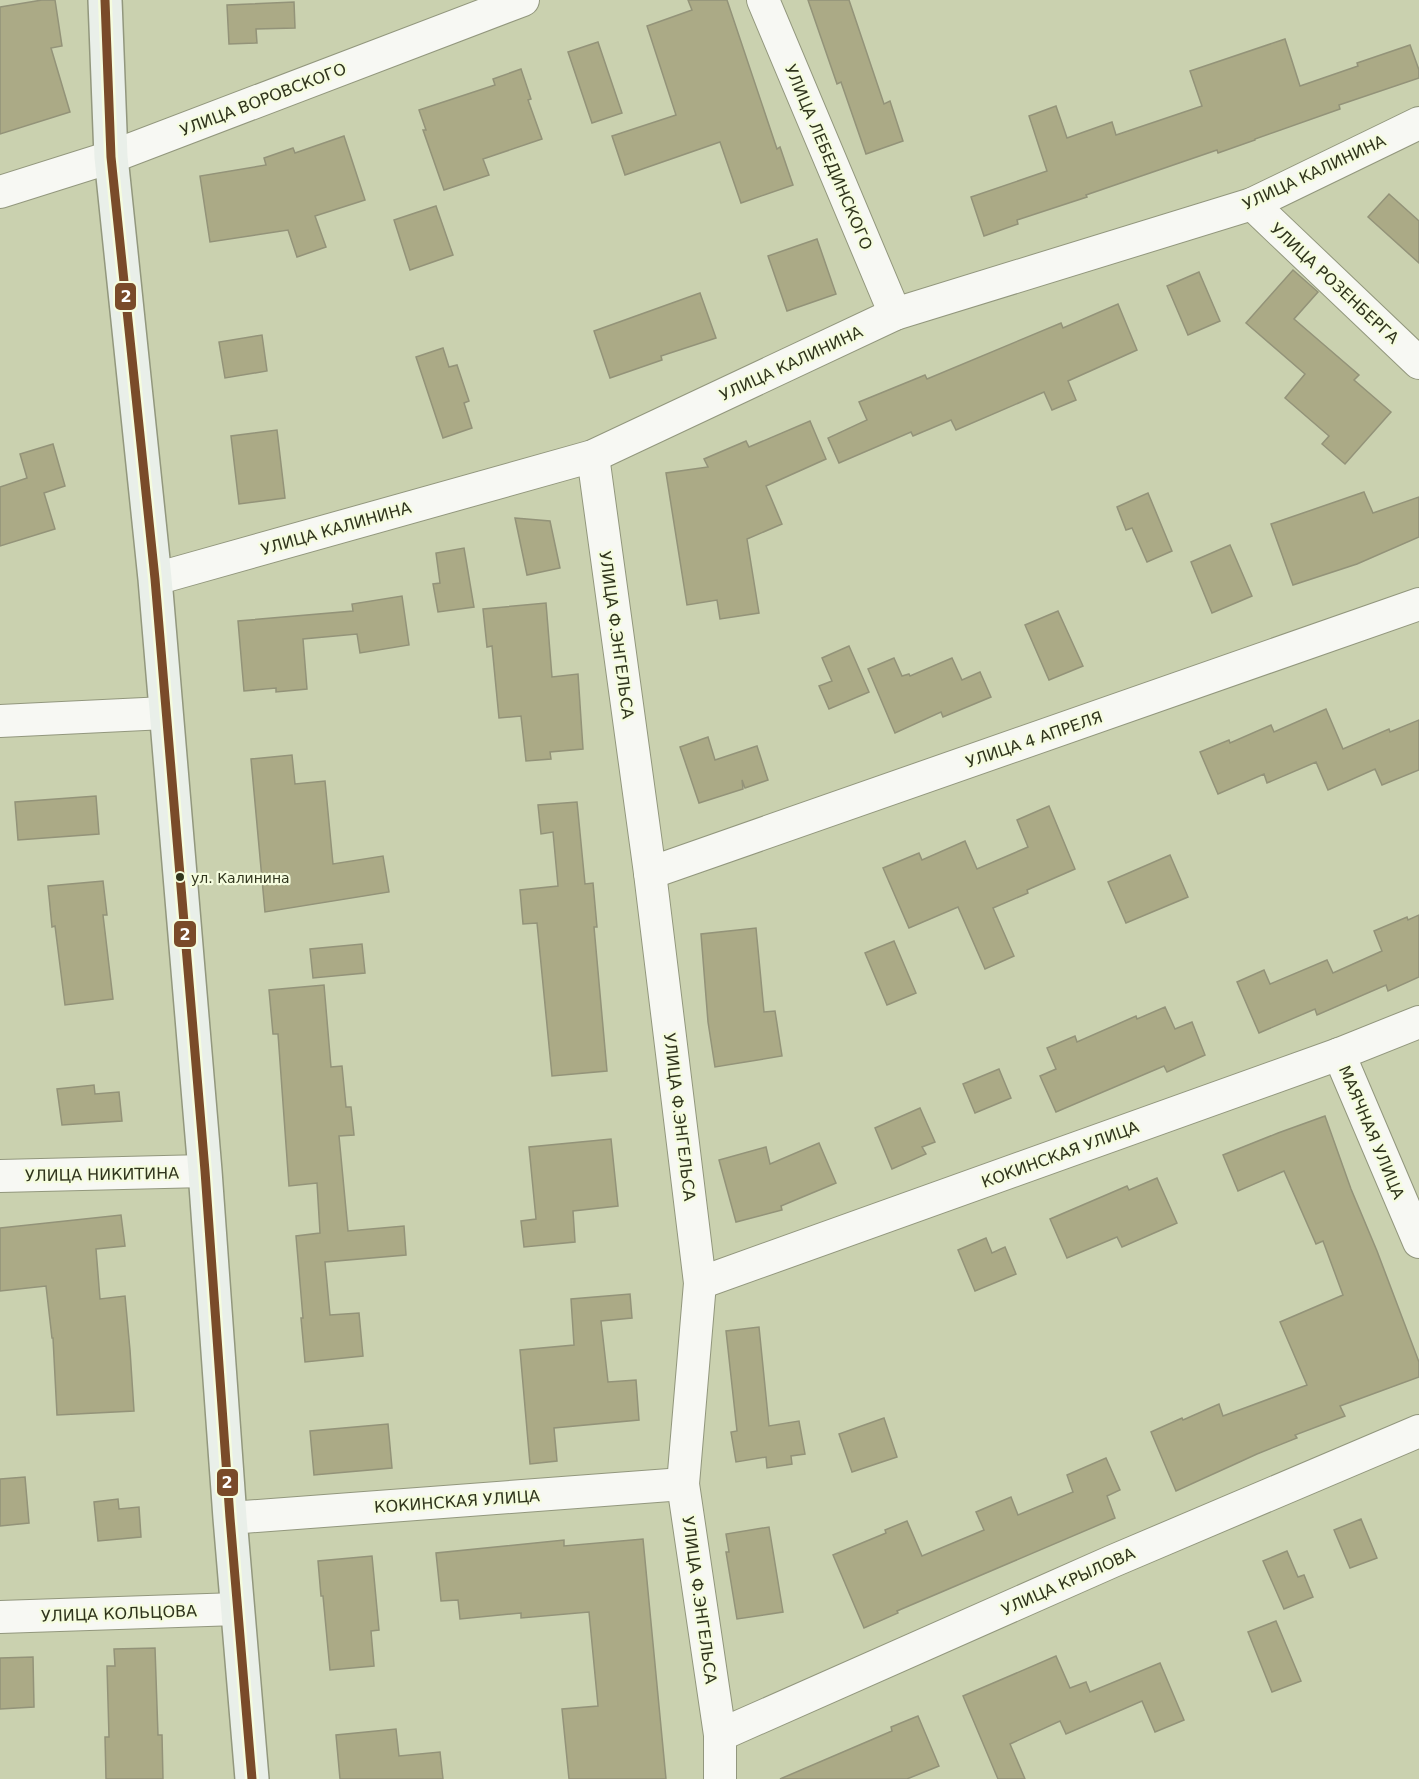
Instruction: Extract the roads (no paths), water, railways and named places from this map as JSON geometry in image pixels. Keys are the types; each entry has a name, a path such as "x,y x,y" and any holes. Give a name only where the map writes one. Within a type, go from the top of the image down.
{"street":[{"path":"105,0 111,157 154,579 205,1171 237,1609 252,1779"},
{"name":"УЛИЦА ВОРОВСКОГО","path":"0,192 111,157 523,0"},
{"name":"УЛИЦА ЛЕБЕДИНСКОГО","path":"764,0 896,314"},
{"name":"УЛИЦА КАЛИНИНА","path":"154,579 593,456 896,314 1252,204 1419,123"},
{"name":"УЛИЦА РОЗЕНБЕРГА","path":"1252,204 1419,363"},
{"name":"УЛИЦА Ф.ЭНГЕЛЬСА","path":"593,456 650,873 700,1283 683,1484 720,1735 720,1779"},
{"name":"УЛИЦА 4 АПРЕЛЯ","path":"650,873 1419,604"},
{"path":"0,721 165,713"},
{"name":"КОКИНСКАЯ УЛИЦА","path":"700,1283 1339,1054 1419,1022"},
{"name":"МАЯЧНАЯ УЛИЦА","path":"1339,1054 1419,1242"},
{"name":"УЛИЦА НИКИТИНА","path":"0,1176 205,1171"},
{"name":"УЛИЦА КРЫЛОВА","path":"720,1735 1113,1561 1419,1431"},
{"name":"КОКИНСКАЯ УЛИЦА","path":"230,1518 683,1484"},
{"name":"УЛИЦА КОЛЬЦОВА","path":"0,1617 237,1609"}],"place":[{"name":"ул. Калинина","path":"180,877"}]}
